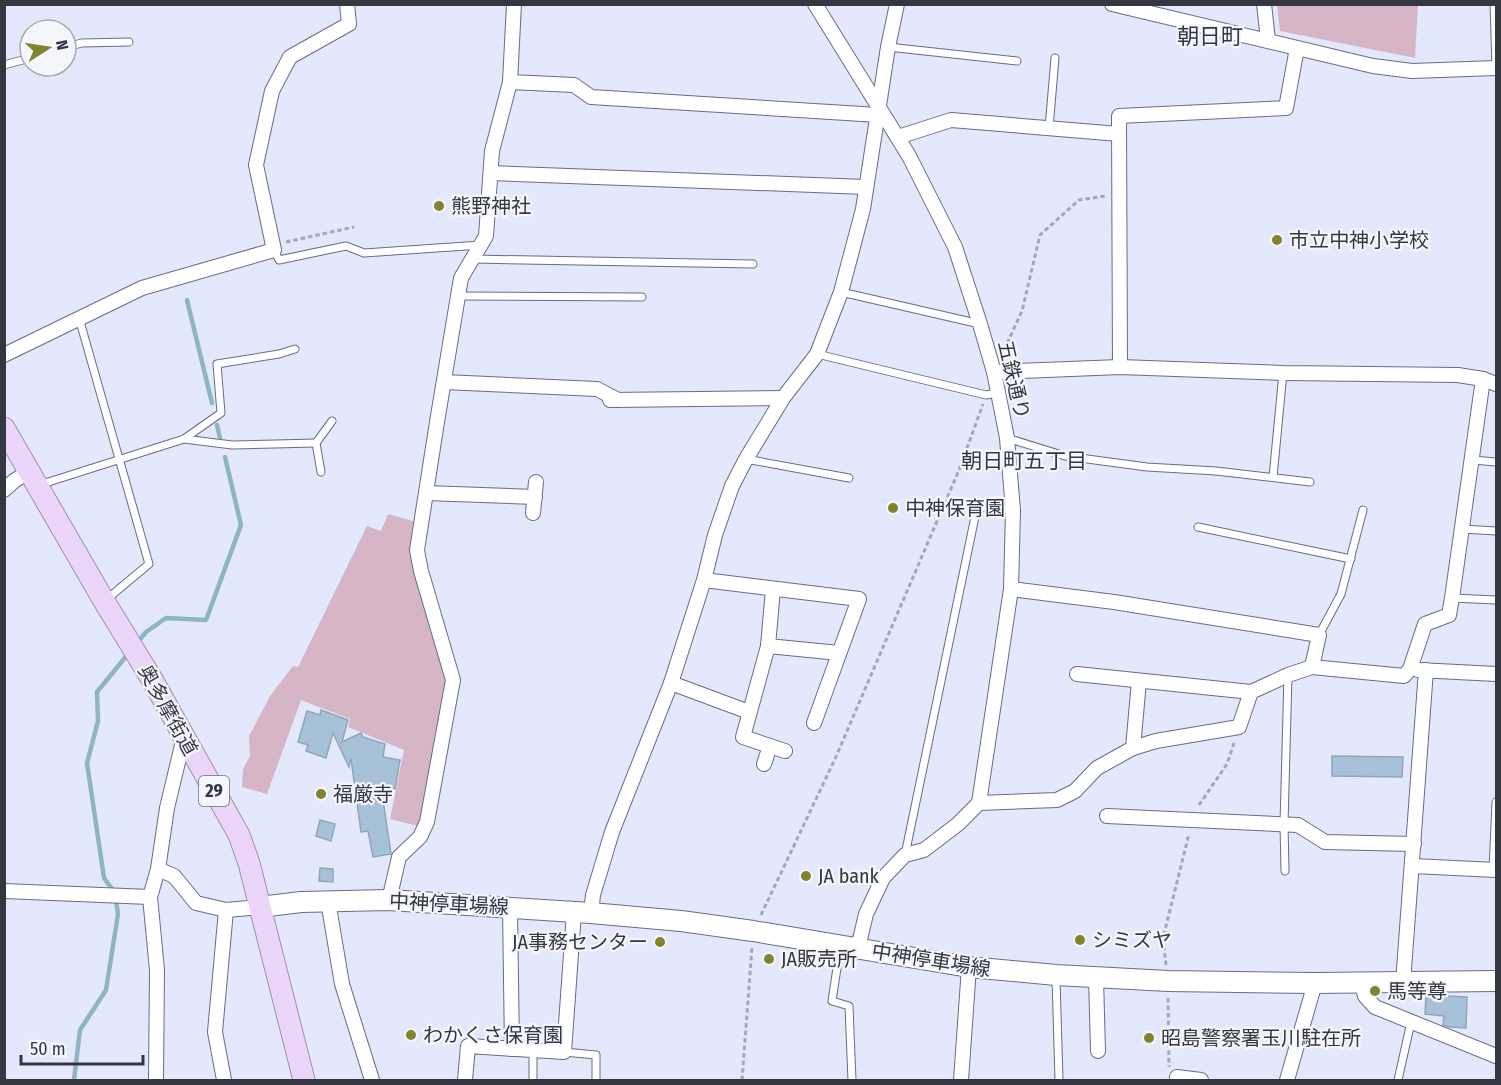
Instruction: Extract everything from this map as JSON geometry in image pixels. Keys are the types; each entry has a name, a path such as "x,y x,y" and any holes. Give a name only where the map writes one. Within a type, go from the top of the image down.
{"main road":[{"name":"奥多摩街道","path":"4,428 153,681 239,835 249,863 304,1080"},
{"name":"中神停車場線","path":"260,907 301,902 389,900 583,912 681,921 753,931 969,967 1096,978 1315,983 1497,981"}],"street":[{"path":"4,355 142,288 273,247 256,165 272,91 290,57 349,24 347,4"},
{"path":"389,900 399,856 420,837 427,822 453,680 417,550 461,278 486,236 492,151 510,82 514,4"},
{"name":"五鉄通り","path":"815,4 878,111 909,156 955,246 994,372 992,394 1007,438 1012,510 1011,589 979,803"},
{"path":"465,1080 468,1046 564,1052 583,912 593,895 612,832 671,683 732,486 783,398 817,354 841,292 863,209 888,47 897,4"},
{"path":"1112,4 1373,66 1412,71 1496,68"},
{"path":"1264,4 1268,40"},
{"path":"1120,367 1119,116 1286,108 1297,48"},
{"path":"510,82 574,85 591,97 878,111"},
{"path":"898,137 951,120 1119,134"},
{"path":"491,173 866,187"},
{"path":"994,372 1120,367 1283,373 1458,375 1490,381 1473,460 1449,615 1425,624 1410,669 1404,676 1312,667 1251,692 1077,674"},
{"path":"444,382 597,389 613,400 783,398"},
{"path":"4,490 14,481 33,478"},
{"path":"533,513 536,482"},
{"path":"426,493 535,497"},
{"path":"704,580 859,599 814,723"},
{"path":"773,589 768,646 743,737 785,751"},
{"path":"1011,589 1114,602 1319,635 1312,667"},
{"path":"768,646 839,653"},
{"path":"1410,669 1497,674"},
{"path":"1403,983 1426,670"},
{"path":"1133,747 1139,681"},
{"path":"671,683 750,712"},
{"path":"849,947 883,878 905,855 924,850 958,824 979,803 1057,800 1075,791 1097,768 1133,747 1156,741 1239,728 1251,692"},
{"path":"156,1080 157,970 150,897 158,869 167,808 184,737"},
{"path":"764,764 770,746"},
{"path":"1107,816 1298,825 1325,842 1414,844"},
{"path":"1413,866 1495,870"},
{"path":"158,869 174,876 196,903 226,909 260,907"},
{"path":"4,891 150,897"},
{"path":"327,901 342,984 372,1080"},
{"path":"510,908 512,1049"},
{"path":"224,1080 215,1032 226,909"},
{"path":"961,1080 969,967"},
{"path":"1096,978 1098,1051"},
{"path":"1287,1080 1315,983"},
{"path":"1362,983 1365,996 1375,1007 1497,1056"},
{"path":"1173,1073 1202,1080"}],"lane":[{"path":"1494,4 1496,68"},
{"path":"78,43 129,42"},
{"path":"888,47 1017,61"},
{"path":"1049,128 1054,58"},
{"path":"273,247 279,260 346,246 364,253 481,245"},
{"path":"473,259 753,264"},
{"path":"841,292 981,324"},
{"path":"458,296 642,297"},
{"path":"79,318 149,564 105,601"},
{"path":"33,478 119,459 184,439 221,413 217,364 279,354 295,349"},
{"path":"817,354 992,394"},
{"path":"1273,477 1283,373"},
{"path":"321,472 316,443 332,421"},
{"path":"1007,438 1065,456 1147,467 1216,471 1310,482"},
{"path":"184,439 232,445 316,443"},
{"path":"746,459 849,478"},
{"path":"1473,460 1497,462"},
{"path":"905,855 977,507 1012,510"},
{"path":"1319,635 1341,594 1363,510"},
{"path":"1198,527 1351,559"},
{"path":"1462,529 1497,531"},
{"path":"1452,598 1497,600"},
{"path":"1285,871 1288,675"},
{"path":"1495,870 1497,802"},
{"path":"849,947 832,1001 849,1006 852,1080"},
{"path":"1056,975 1059,1080"},
{"path":"1398,1080 1412,1022"},
{"path":"533,1050 533,1080"},
{"path":"564,1052 596,1054 596,1080"}],"path":[{"path":"994,372 1022,311 1040,235 1079,200 1119,194"},
{"path":"273,247 354,227"},
{"path":"742,1080 753,931 835,759 992,394"},
{"path":"1173,1073 1168,981 1163,938 1193,820 1198,807 1227,764 1239,728"}],"shaded area":[{"path":"1277,5 1418,5 1415,58 1280,31"},
{"path":"388,514 416,522 447,683 423,811 418,826 390,819 404,750 348,727 350,719 301,700 267,794 242,787 243,769 250,756 249,736 270,696 293,666 298,667 367,526 381,531"}],"building":[{"path":"321,710 348,720 342,742 361,733 363,737 385,744 383,757 400,760 395,789 381,786 391,854 373,857 368,831 361,832 351,759 349,767 333,733 326,758 306,751 308,745 298,742 307,711 320,715"},
{"path":"1332,756 1403,757 1402,777 1332,776"},
{"path":"320,820 335,824 331,841 316,836"},
{"path":"320,868 333,869 333,882 319,881"},
{"path":"1426,995 1467,997 1466,1028 1443,1025 1444,1016 1425,1014"}],"waterway":[{"path":"187,300 212,403"},
{"path":"217,425 220,438"},
{"path":"137,643 146,632 166,618 206,620 241,525 225,457"},
{"path":"74,1080 80,1030 106,990 118,914 115,893 104,878 87,763 98,721 97,692 128,654"}],"place":[{"name":"熊野神社","path":"439,206"},
{"name":"市立中神小学校","path":"1277,240"},
{"name":"中神保育園","path":"893,508"},
{"name":"福厳寺","path":"321,794"},
{"name":"JA bank","path":"806,876"},
{"name":"シミズヤ","path":"1080,940"},
{"name":"JA事務センター","path":"660,942"},
{"name":"JA販売所","path":"769,959"},
{"name":"馬等尊","path":"1375,991"},
{"name":"わかくさ保育園","path":"411,1035"},
{"name":"昭島警察署玉川駐在所","path":"1149,1038"}],"district":[{"name":"朝日町","path":"1210,36"},
{"name":"朝日町五丁目","path":"1024,461"}]}
